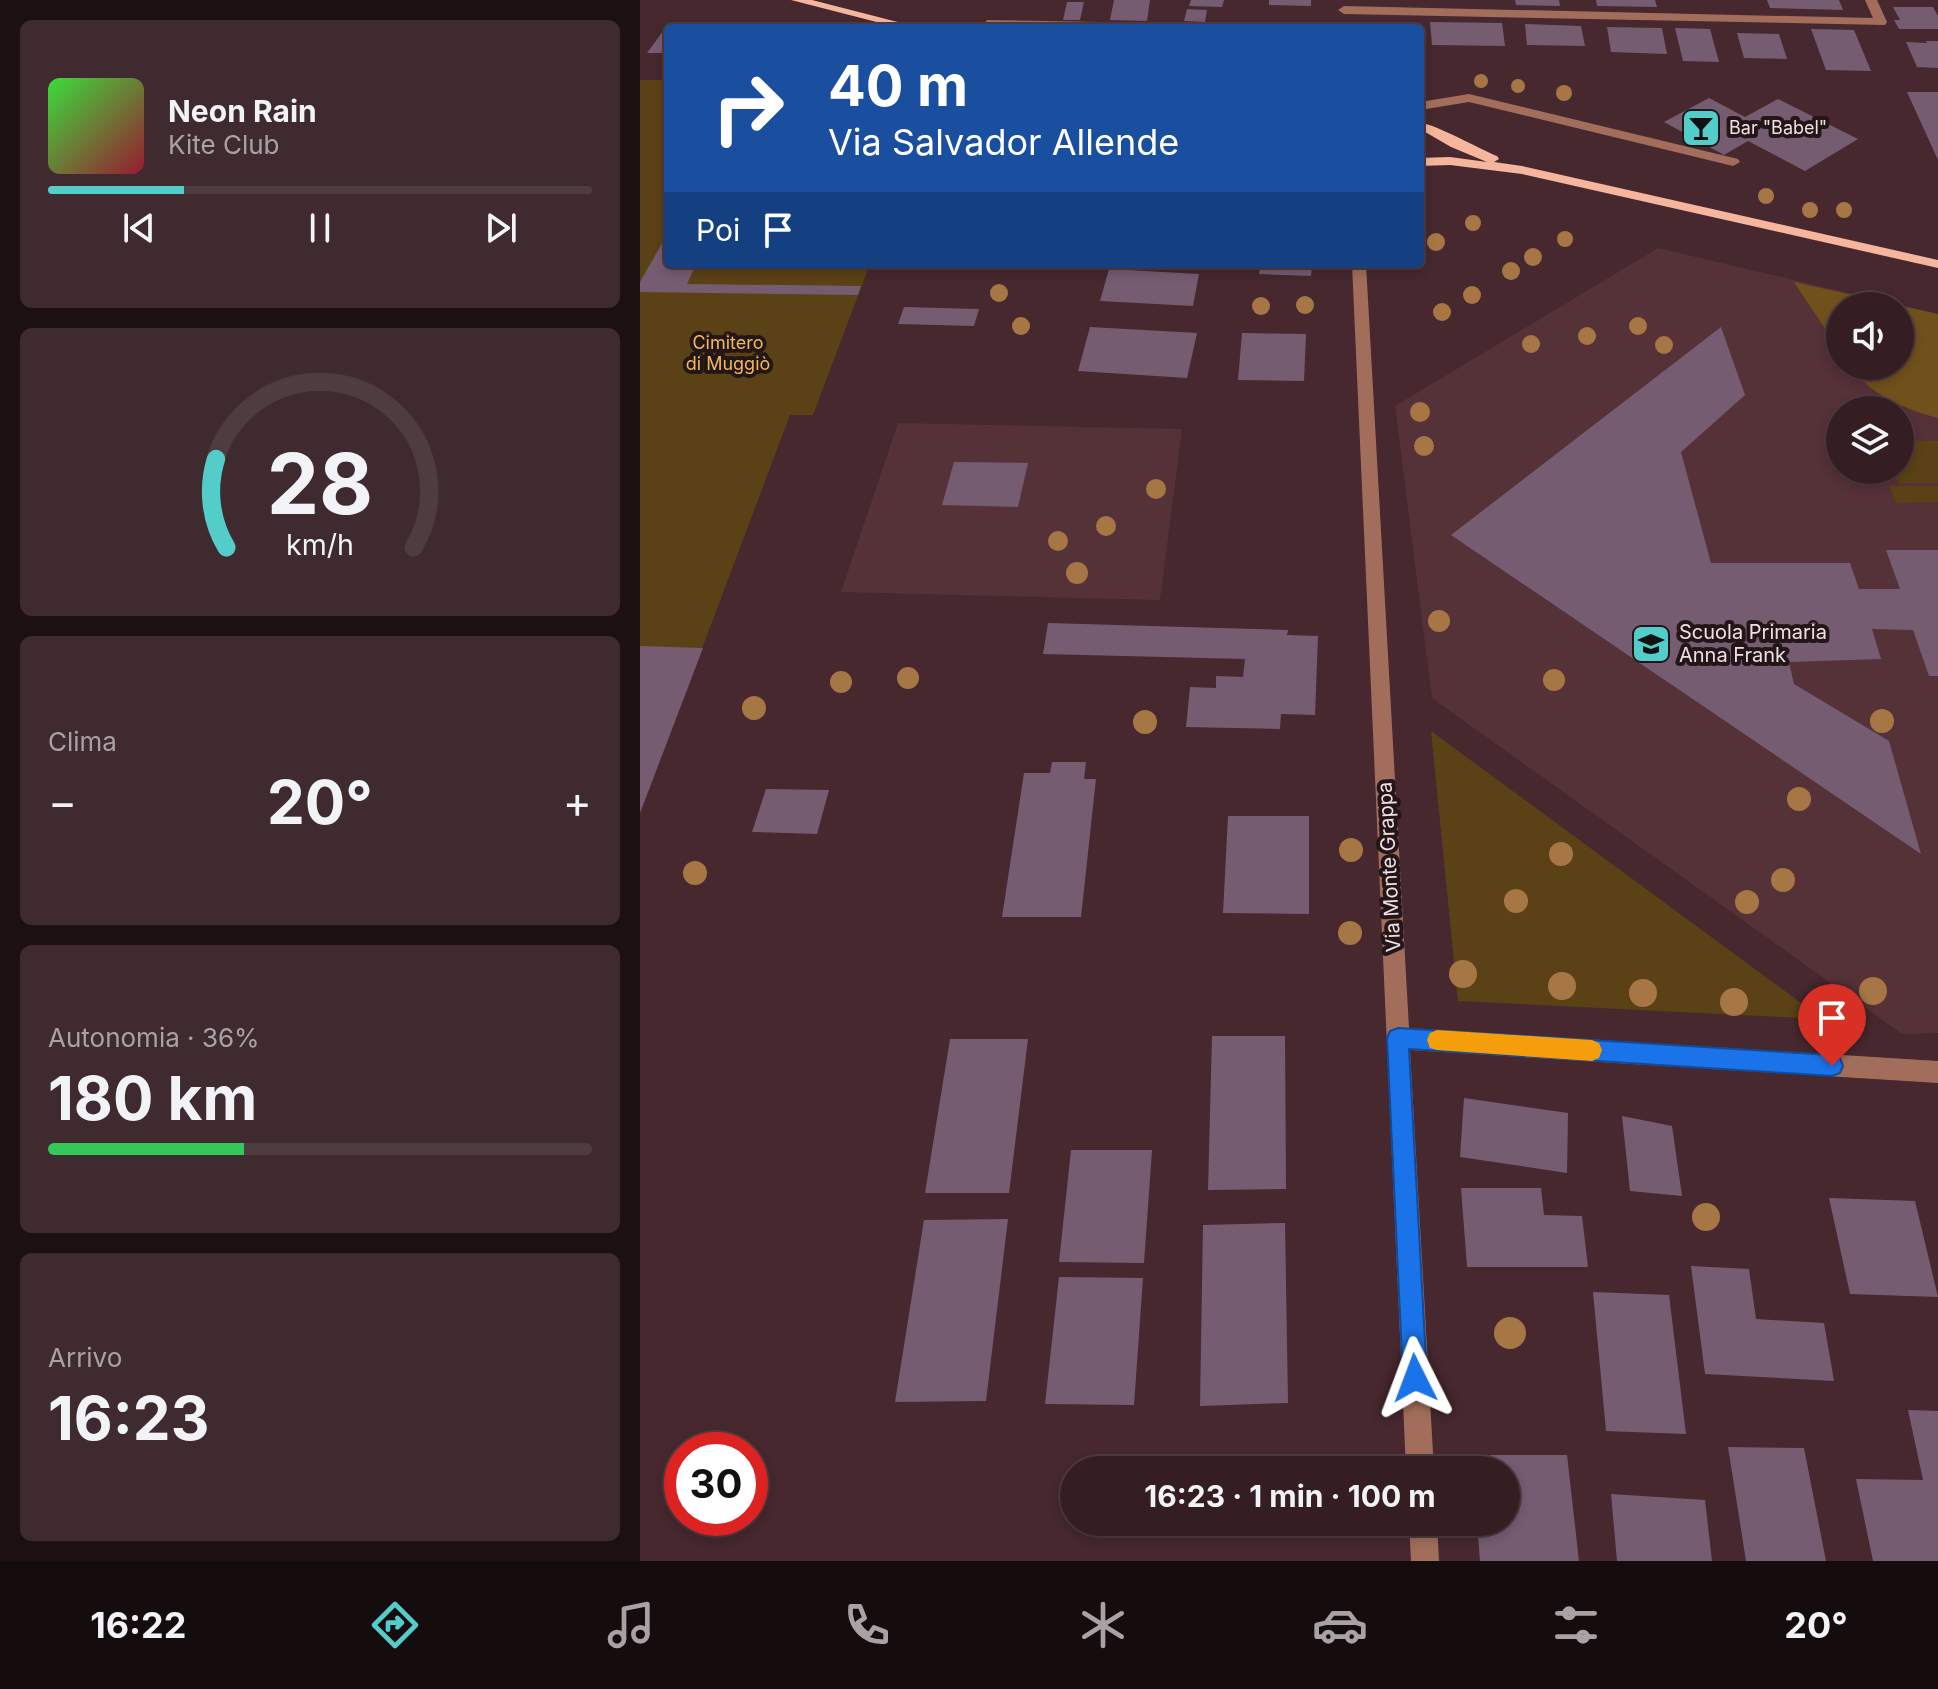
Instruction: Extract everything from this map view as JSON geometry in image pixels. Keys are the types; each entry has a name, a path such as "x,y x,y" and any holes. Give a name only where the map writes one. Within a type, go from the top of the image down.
{"main road":[{"path":"797,0 898,24"},
{"path":"1424,122 1459,145 1522,170"},
{"path":"1424,162 1445,161 1522,170 1938,264"}],"street":[{"path":"1344,5 1881,22 1871,0"},
{"path":"991,23 1035,24"},
{"path":"1424,105 1469,98 1733,162"},
{"name":"Via Monte Grappa","path":"1359,268 1419,1456"},
{"path":"1398,1038 1938,1072"},
{"path":"1424,1536 1425,1561"}],"shaded area":[{"name":"Scuola Primaria Anna Frank","path":"1658,248 1845,292 1826,292 1826,380 1914,380 1914,308 1938,314 1938,1033 1902,1034 1432,698 1395,406"},
{"path":"1794,282 1839,292 1826,292 1826,330"},
{"path":"1914,309 1938,314 1938,418 1914,410 1914,396 1883,396 1862,380 1914,380"},
{"path":"898,423 1182,429 1160,600 841,592"}],"green space":[{"name":"Cimitero di Muggiò","path":"640,80 664,80 664,268 868,268 813,415 790,415 640,813"},
{"path":"1914,441 1938,441 1938,483 1914,483"},
{"path":"1889,486 1938,486 1938,502 1896,503"},
{"path":"1431,731 1823,1019 1458,1001"}],"building":[{"path":"1114,0 1150,0 1147,21 1110,20"},
{"path":"1191,0 1224,0 1222,7 1189,6"},
{"path":"1269,0 1311,0 1311,6 1269,5"},
{"path":"1515,0 1559,0 1560,6 1516,5"},
{"path":"1596,0 1655,0 1657,7 1597,6"},
{"path":"1767,0 1839,0 1843,10 1770,8"},
{"path":"1067,2 1084,2 1080,20 1063,20"},
{"path":"1893,7 1933,7 1938,16 1938,29 1899,29 1894,20 1900,20"},
{"path":"1187,9 1207,10 1205,22 1184,21"},
{"path":"1373,22 1412,23 1412,24"},
{"path":"1430,22 1502,23 1505,46 1432,45"},
{"path":"1525,24 1581,26 1585,46 1527,45"},
{"path":"1607,27 1662,28 1667,54 1611,52"},
{"path":"1675,28 1710,29 1719,62 1683,61"},
{"path":"1811,29 1854,30 1871,71 1826,70"},
{"path":"664,30 664,53 647,53"},
{"path":"1737,33 1779,34 1787,59 1744,58"},
{"path":"1938,41 1938,68 1917,67 1906,42"},
{"path":"1907,92 1938,92 1938,160"},
{"path":"1709,98 1745,117 1778,99 1858,139 1805,171 1748,141 1724,155 1664,122"},
{"path":"664,240 664,268 694,268 687,284 861,286 858,295 640,292 640,282"},
{"path":"1260,268 1312,268 1311,276 1259,274"},
{"path":"1109,269 1199,274 1193,306 1100,301"},
{"path":"904,307 979,309 974,326 898,324"},
{"path":"1090,327 1197,333 1187,378 1078,371"},
{"path":"1721,327 1745,395 1681,452 1711,563 1850,563 1859,589 1900,589 1886,550 1938,550 1938,676 1929,676 1913,630 1872,629 1881,659 1789,662 1794,684 1889,741 1921,854 1451,535"},
{"path":"1242,333 1306,334 1304,381 1238,380"},
{"path":"954,462 1028,463 1018,507 942,505"},
{"path":"1048,623 1288,630 1287,635 1318,636 1315,715 1281,714 1280,729 1186,727 1190,687 1216,688 1216,676 1243,677 1245,659 1043,654"},
{"path":"640,646 703,648 640,813"},
{"path":"1052,762 1086,762 1084,779 1096,779 1081,917 1002,917 1024,773 1050,773"},
{"path":"766,789 829,790 817,834 752,832"},
{"path":"1228,816 1309,816 1309,914 1223,913"},
{"path":"1212,1036 1285,1036 1286,1189 1208,1190"},
{"path":"950,1039 1028,1039 1009,1193 925,1193"},
{"path":"1464,1098 1568,1113 1567,1173 1460,1157"},
{"path":"1622,1116 1672,1126 1682,1196 1630,1191"},
{"path":"1071,1150 1152,1150 1144,1263 1059,1262"},
{"path":"1461,1188 1541,1188 1544,1215 1582,1216 1588,1267 1467,1267"},
{"path":"1829,1198 1915,1201 1938,1297 1850,1294"},
{"path":"1008,1219 986,1401 895,1402 924,1220"},
{"path":"1285,1223 1288,1403 1200,1406 1203,1225"},
{"path":"1691,1266 1749,1269 1756,1319 1824,1323 1834,1381 1705,1374"},
{"path":"1059,1277 1143,1278 1134,1405 1045,1404"},
{"path":"1593,1292 1669,1295 1686,1434 1606,1431"},
{"path":"1908,1410 1938,1411 1938,1561 1873,1561 1856,1479 1923,1480"},
{"path":"1728,1447 1804,1448 1826,1561 1746,1561"},
{"path":"1567,1455 1579,1561 1480,1561 1478,1536 1520,1536 1520,1456 1473,1456"},
{"path":"1611,1494 1705,1500 1712,1561 1617,1561"}],"slow traffic":[{"path":"1437,1040 1592,1050"}],"place":[{"name":"Bar \"Babel\"","path":"1701,128"},
{"name":"Scuola Primaria Anna Frank","path":"1651,644"}],"route":[{"path":"1415,1378 1398,1038 1832,1066"}]}
